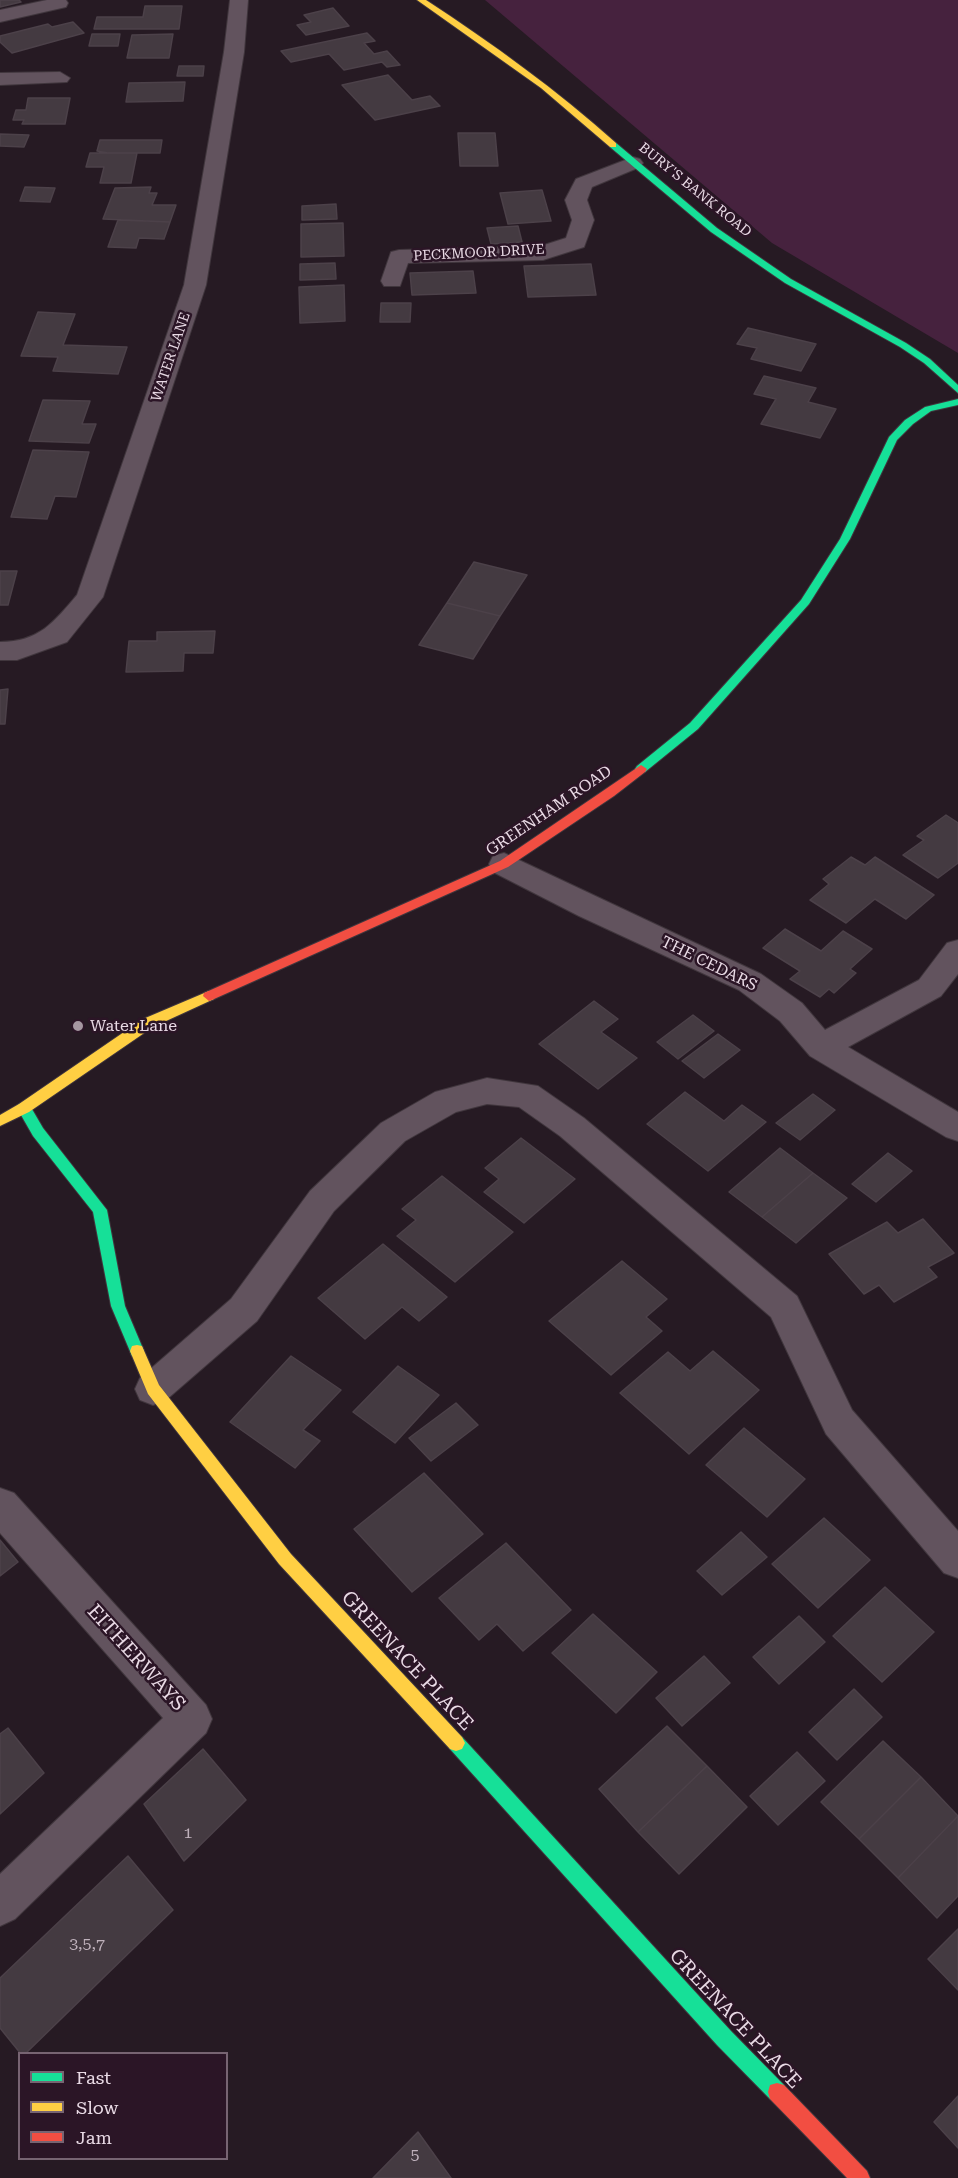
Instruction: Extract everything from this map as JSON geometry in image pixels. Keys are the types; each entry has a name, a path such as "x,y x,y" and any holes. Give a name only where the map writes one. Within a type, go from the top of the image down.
{"street":[{"name":"WATER LANE","path":"0,651 17,651 57,636 90,597 195,285 234,52 239,0"},
{"name":"BURY'S BANK ROAD","path":"421,0 492,46 564,99 633,163 714,230 788,281 903,345 927,361 958,390"},
{"path":"0,16 59,3"},
{"path":"0,80 60,78"},
{"name":"PECKMOOR DRIVE","path":"392,281 399,257 543,253 576,242 583,220 576,200 583,183 633,163"},
{"name":"GREENHAM ROAD","path":"0,1121 24,1108 148,1023 504,864 610,793 694,726 805,602 845,539 893,439 909,422 928,409 958,402"},
{"name":"THE CEDARS","path":"504,864 590,908 750,982 791,1012 821,1047 958,1128"},
{"path":"821,1047 930,988 958,951"},
{"path":"153,1389 244,1310 322,1201 393,1132 447,1101 487,1091 526,1095 572,1127 784,1307 839,1422 958,1560"},
{"name":"GREENACE PLACE","path":"24,1108 38,1132 100,1210 118,1306 153,1389 285,1559 506,1797 724,2038 860,2178"},
{"name":"EITHERWAYS","path":"0,1505 191,1719 0,1904"}],"shaded area":[{"path":"485,0 958,0 958,353 772,243"}],"building":[{"path":"0,0 19,0 21,2 0,7"},
{"path":"145,6 182,6 179,29 94,29 97,17 143,17"},
{"path":"333,8 349,26 306,35 297,25 311,22 304,15"},
{"path":"73,22 84,33 12,53 0,42 0,36 48,24 52,27"},
{"path":"367,33 375,41 364,43 374,54 387,51 400,65 387,67 382,62 344,70 329,54 291,62 281,51"},
{"path":"92,34 120,34 118,46 89,46"},
{"path":"173,34 169,58 127,58 132,35"},
{"path":"179,66 204,66 203,76 177,76"},
{"path":"388,75 412,100 430,96 440,106 375,120 342,85"},
{"path":"185,82 183,101 126,102 129,83"},
{"path":"28,98 70,98 65,124 22,124 24,120 13,120 16,110 26,110"},
{"path":"458,133 495,133 498,166 460,166"},
{"path":"0,134 29,135 24,147 0,146"},
{"path":"100,140 162,140 160,153 108,153 97,151"},
{"path":"90,153 137,153 131,183 100,183 104,167 86,167"},
{"path":"25,187 55,188 50,202 20,201"},
{"path":"151,187 149,193 157,193 152,205 176,205 170,222 103,219 115,188"},
{"path":"542,190 551,221 508,224 500,193"},
{"path":"336,204 337,219 302,220 302,206"},
{"path":"118,220 170,222 164,239 139,238 136,248 108,247"},
{"path":"343,223 344,256 301,257 301,224"},
{"path":"518,226 522,242 491,244 487,228"},
{"path":"335,263 336,279 300,280 300,264"},
{"path":"591,264 596,295 528,297 524,266"},
{"path":"473,271 476,293 412,295 410,273"},
{"path":"344,285 345,321 300,323 299,287"},
{"path":"381,303 411,303 410,322 380,322"},
{"path":"38,312 75,314 63,345 127,347 118,374 53,371 58,357 21,356"},
{"path":"748,328 816,344 801,371 751,359 757,348 737,344"},
{"path":"764,376 816,388 808,402 836,409 820,438 761,424 776,399 754,394"},
{"path":"43,400 90,401 82,424 96,424 89,443 29,441"},
{"path":"33,450 89,452 76,497 55,496 47,519 11,517"},
{"path":"474,562 527,575 500,616 447,603"},
{"path":"0,571 17,571 8,605 0,605"},
{"path":"447,603 500,616 473,659 419,645"},
{"path":"215,631 213,653 184,653 183,671 126,672 129,641 157,641 157,632"},
{"path":"8,689 5,724 0,724 0,690"},
{"path":"946,815 958,823 958,863 938,878 903,855 924,840 917,836"},
{"path":"851,857 865,865 875,857 934,895 906,919 875,899 846,923 810,900 829,884 823,879"},
{"path":"785,929 821,951 843,931 872,949 850,969 856,973 834,993 829,989 820,997 790,979 800,971 763,948"},
{"path":"594,1001 618,1019 601,1032 637,1058 598,1089 539,1044"},
{"path":"693,1015 714,1031 678,1059 657,1042"},
{"path":"718,1034 740,1050 704,1078 682,1061"},
{"path":"685,1092 724,1121 742,1105 766,1122 708,1171 647,1124"},
{"path":"813,1094 835,1110 800,1140 776,1123"},
{"path":"521,1138 575,1179 524,1223 484,1192 499,1179 485,1168"},
{"path":"780,1148 813,1173 762,1217 729,1192"},
{"path":"888,1153 912,1171 876,1202 852,1184"},
{"path":"813,1173 847,1198 796,1243 762,1217"},
{"path":"442,1176 513,1232 455,1282 397,1236 416,1220 402,1209"},
{"path":"923,1219 954,1253 928,1267 937,1277 894,1302 879,1285 864,1294 829,1254 887,1222 898,1233"},
{"path":"383,1244 447,1297 419,1321 402,1307 365,1339 318,1298"},
{"path":"622,1261 667,1299 646,1317 662,1331 611,1375 549,1321"},
{"path":"713,1351 759,1390 689,1454 620,1393 668,1352 690,1371"},
{"path":"291,1356 341,1390 303,1430 320,1441 295,1468 230,1422"},
{"path":"398,1366 439,1395 395,1443 353,1412"},
{"path":"456,1403 478,1425 431,1461 409,1438"},
{"path":"744,1428 805,1479 767,1517 706,1465"},
{"path":"424,1473 483,1534 412,1592 354,1529"},
{"path":"824,1518 870,1560 818,1608 772,1564"},
{"path":"741,1532 767,1557 722,1595 697,1571"},
{"path":"0,1540 18,1562 0,1576"},
{"path":"506,1543 571,1610 523,1651 497,1624 479,1640 439,1598"},
{"path":"885,1587 934,1632 882,1682 833,1636"},
{"path":"593,1614 657,1672 616,1713 552,1653"},
{"path":"799,1616 825,1642 779,1684 753,1657"},
{"path":"704,1656 730,1683 682,1726 656,1698"},
{"path":"854,1689 882,1717 837,1760 809,1732"},
{"path":"667,1726 707,1766 638,1832 599,1789"},
{"path":"8,1728 44,1773 0,1814 0,1734"},
{"path":"883,1741 921,1777 859,1839 821,1802"},
{"path":"203,1749 246,1800 184,1861 144,1804"},
{"path":"797,1752 825,1781 778,1825 750,1796"},
{"path":"707,1766 747,1807 679,1874 638,1832"},
{"path":"921,1777 958,1816 898,1878 859,1839"},
{"path":"958,1816 958,1896 937,1918 898,1878"},
{"path":"128,1856 173,1910 27,2052 19,2052 0,2028 0,1978"},
{"path":"958,1929 958,1990 928,1959"},
{"path":"958,2096 958,2148 934,2122"},
{"path":"418,2132 451,2178 373,2178"}],"traffic: fast":[{"path":"613,145 714,230 788,281 903,345 927,361 958,390"},
{"path":"641,769 694,726 805,602 845,539 893,439 909,422 928,409 958,402"},
{"path":"24,1108 38,1132 100,1210 118,1306 137,1351"},
{"path":"456,1743 724,2038 777,2092"}],"traffic: slow":[{"path":"421,0 520,68 613,145"},
{"path":"0,1121 24,1108 148,1023 209,996"},
{"path":"137,1351 153,1389 285,1559 456,1743"}],"traffic: jam":[{"path":"209,996 504,864 610,793 641,769"},
{"path":"777,2092 860,2178"}],"place":[{"name":"Water Lane","path":"78,1026"}]}
